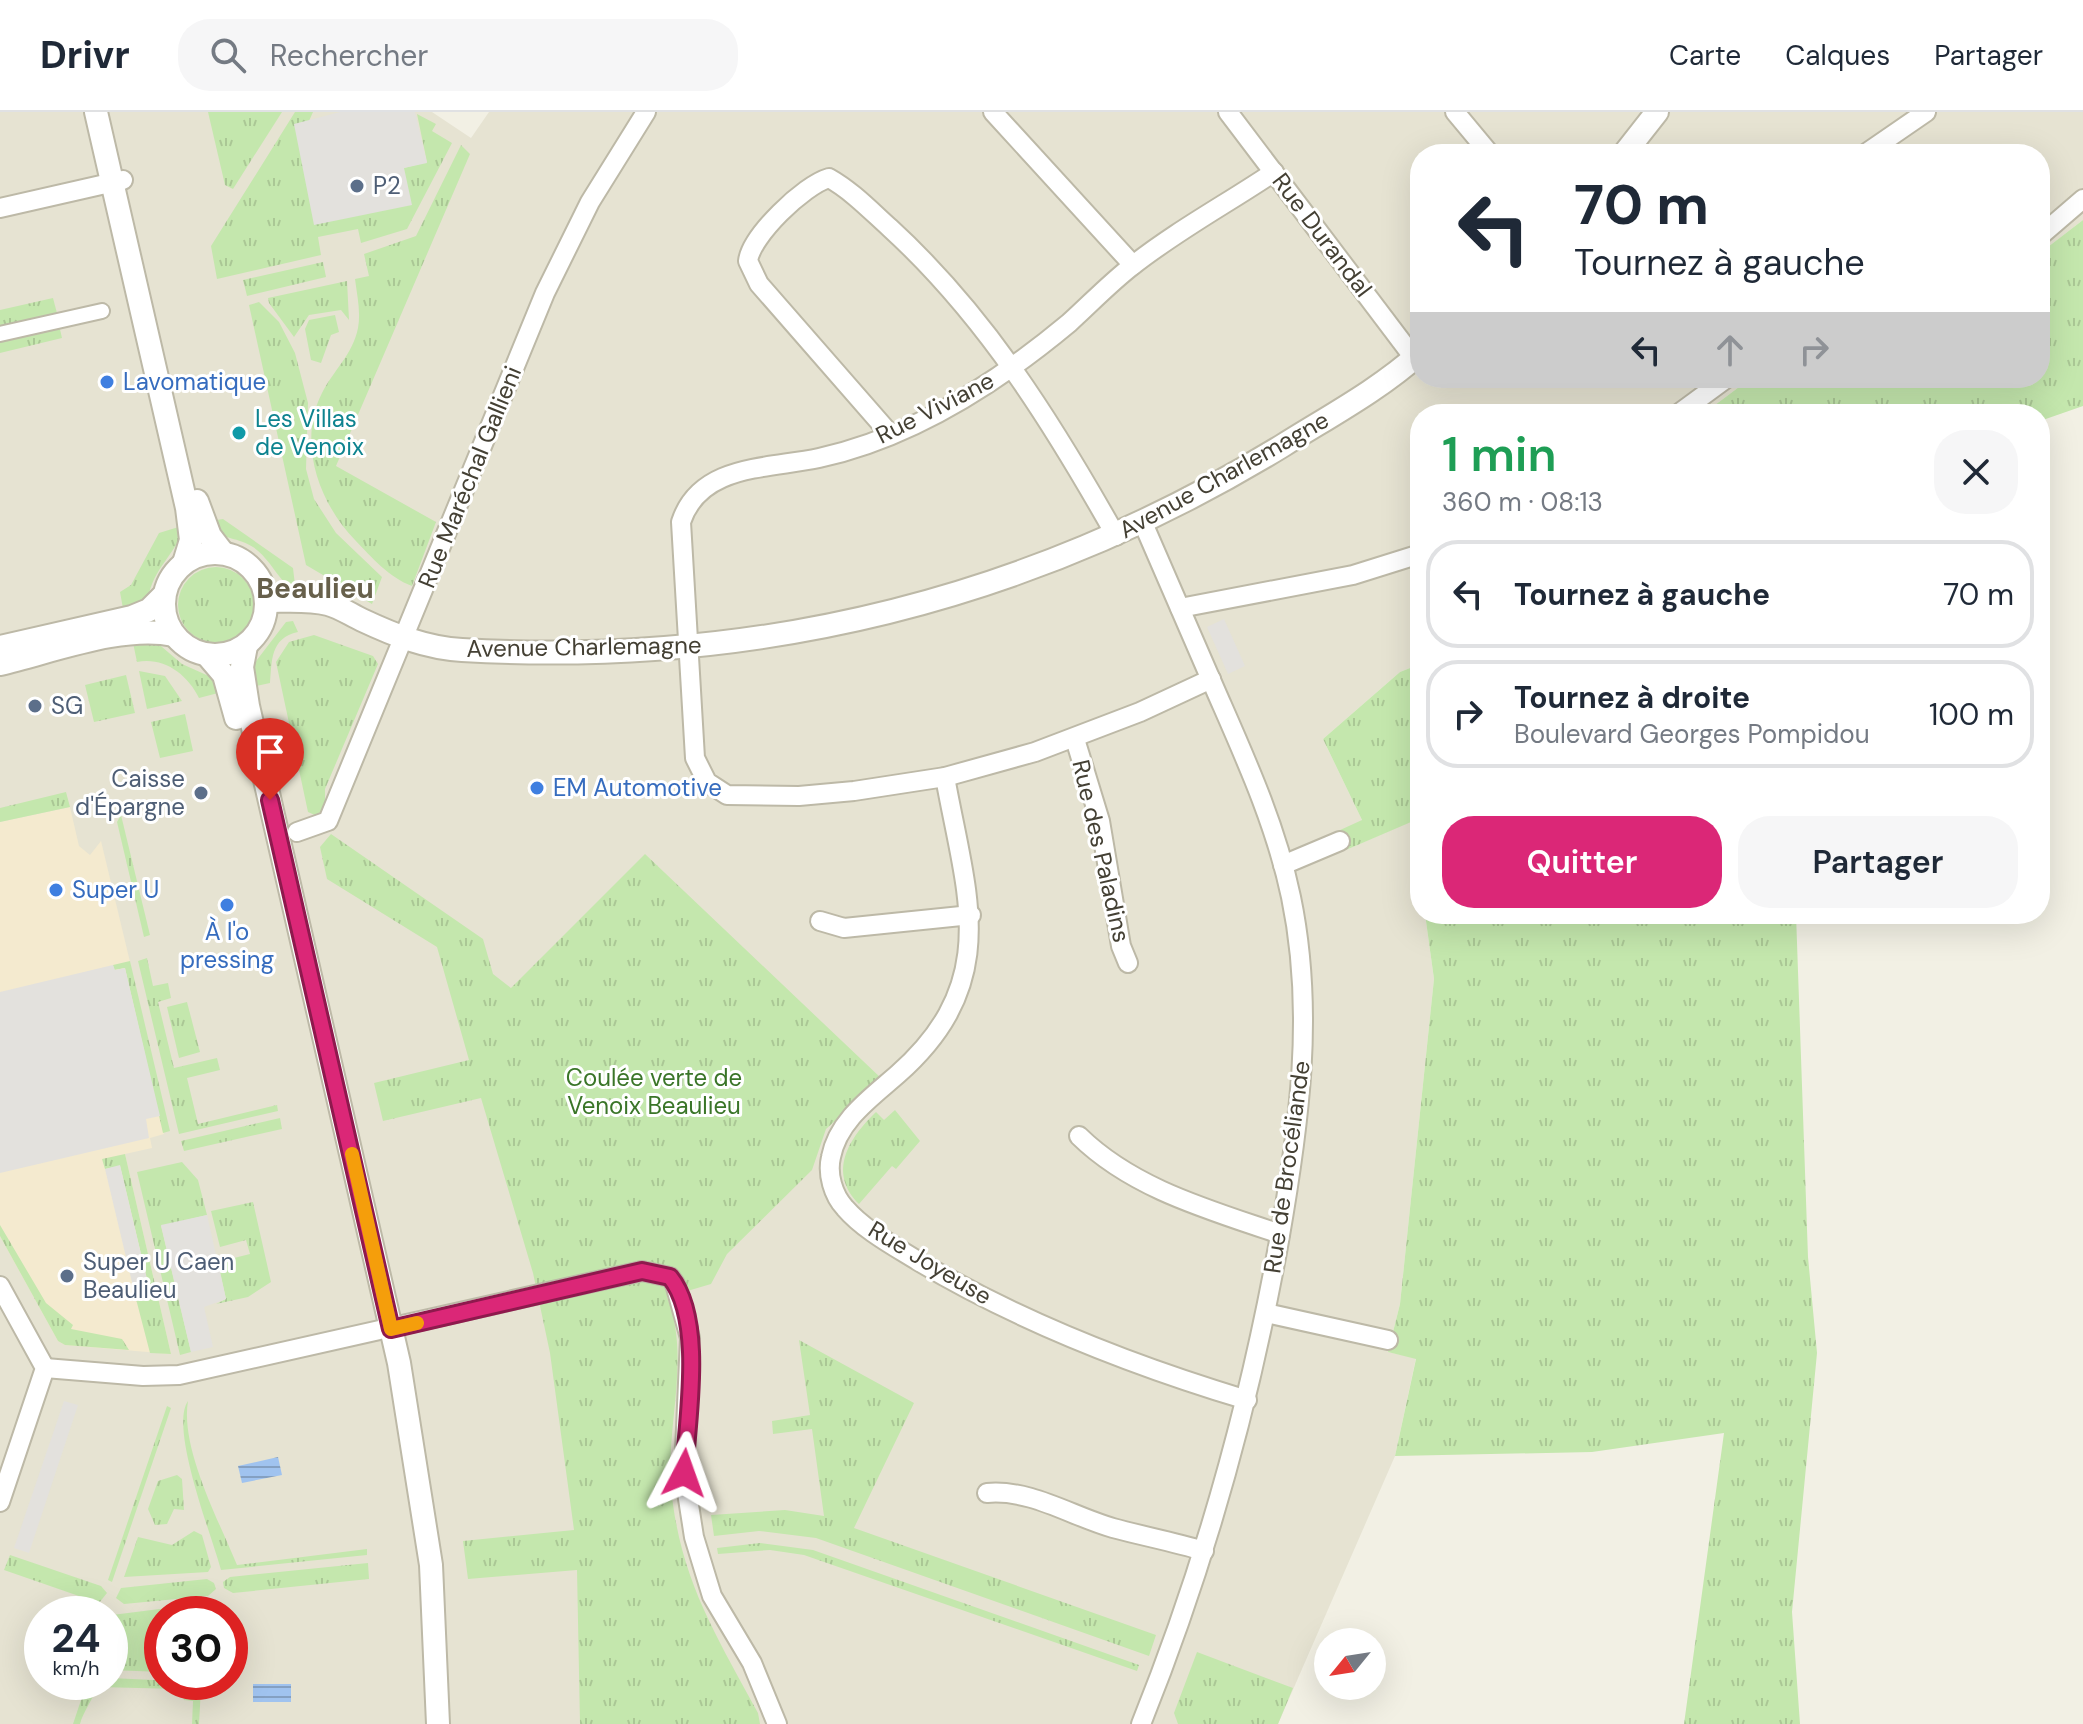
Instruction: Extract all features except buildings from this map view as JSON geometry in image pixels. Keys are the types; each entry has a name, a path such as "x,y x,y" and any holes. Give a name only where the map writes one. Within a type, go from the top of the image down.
{"street":[{"path":"96,112 118,182 201,517 223,553"},
{"path":"107,112 118,182 187,508 191,540 184,563"},
{"name":"Rue Maréchal Gallieni","path":"297,832 328,821 545,293 590,202 646,112"},
{"path":"993,112 1133,265"},
{"name":"Rue Durandal","path":"1228,112 1410,347"},
{"path":"1455,112 1482,144"},
{"path":"1632,144 1657,112"},
{"path":"1880,144 1926,112"},
{"name":"Rue Viviane","path":"945,777 799,796 741,796 718,790 699,772 695,758 681,522 686,505 711,480 823,457 890,434 979,390 1012,367 1133,265 1274,172"},
{"path":"890,434 759,284 748,261 756,238 813,185 829,178 850,191 930,267 1012,367 1062,440 1116,536"},
{"path":"0,208 118,182"},
{"path":"2050,227 2083,199"},
{"path":"0,334 102,311"},
{"name":"Avenue Charlemagne","path":"267,601 328,604 404,638 434,647 477,651 616,651 689,646 777,635 876,616 958,594 1116,536 1244,469 1369,392 1410,361"},
{"path":"1692,404 1713,388"},
{"name":"Rue de Brocéliande","path":"1141,1724 1204,1551 1247,1400 1266,1313 1297,1132 1304,1026 1297,942 1283,865 1263,798 1143,523"},
{"path":"0,647 132,617 149,610 164,595 171,577 184,563 206,553 223,553 253,569 267,601 262,626 246,646 242,667 385,1330 431,1565 438,1724"},
{"path":"1180,608 1338,578 1410,557"},
{"path":"164,595 167,623 174,635 194,652 221,656 246,646"},
{"path":"0,664 124,634 151,630 174,635"},
{"path":"207,655 224,675 231,696 385,1330 415,1566 424,1724"},
{"path":"945,777 1075,739 1211,679"},
{"name":"Rue des Paladins","path":"1075,739 1100,821 1121,946 1128,963"},
{"name":"Rue Joyeuse","path":"945,777 971,915 961,981 937,1032 839,1132 829,1170 836,1196 845,1209 898,1249 985,1297 1123,1358 1247,1400"},
{"path":"1283,865 1340,841"},
{"path":"820,921 844,928 971,915"},
{"path":"1079,1136 1104,1160 1131,1178 1280,1234"},
{"path":"45,1368 143,1376 179,1375 642,1271 670,1277 682,1304 690,1338 684,1473 694,1537 712,1596 752,1663 777,1724"},
{"path":"0,1286 45,1368 0,1502"},
{"path":"1266,1313 1388,1340"},
{"path":"987,1493 1012,1491 1115,1528 1162,1537 1204,1551"}],"shaded area":[{"path":"0,112 432,112 471,138 489,112 2083,112 2083,220 2050,245 2050,144 1410,144 1410,388 1738,388 1716,404 1410,404 1410,668 1400,672 1323,739 1362,820 1346,850 1410,821 1410,924 1426,924 1434,979 1400,1304 1388,1352 1416,1358 1395,1456 1320,1628 1314,1628 1314,1642 1278,1724 0,1724"},
{"name":"P2","path":"340,112 415,112 427,163 404,168 412,205 314,225 294,124"},
{"path":"1224,619 1245,666 1228,674 1207,627"},
{"path":"70,807 79,846 90,855 101,841 131,966 125,968 164,1134 150,1138 152,1148 125,1154 171,1354 65,1345 58,1341 0,1236 0,822"},
{"path":"113,965 115,970 125,968 160,1116 146,1119 149,1138 0,1173 0,992"},
{"path":"120,1165 151,1296 136,1299 105,1169"},
{"path":"207,1215 226,1299 204,1307 213,1347 191,1352 161,1225"},
{"path":"64,1401 78,1405 29,1553 14,1548"}],"green space":[{"path":"208,112 282,112 233,189 225,185"},
{"path":"295,112 313,112 309,121 294,125 404,168 427,162 417,114 436,124 432,131 452,143 407,229 361,243 358,229 318,237 321,255 217,279 211,246"},
{"path":"461,145 470,154 336,466 436,522 412,586 396,578 374,560 331,508 316,471 312,431 322,393 347,354 358,328 355,279 369,276 364,254 416,236"},
{"path":"2083,220 2083,406 2050,418 2050,404 1716,404 1738,388 2050,388 2050,245"},
{"path":"323,262 326,277 247,296 243,280"},
{"path":"347,281 349,320 341,310 309,315 294,337 269,303 268,298"},
{"path":"53,298 58,317 0,330 0,310"},
{"path":"259,302 279,322 295,353 308,403 306,469 314,499 336,533 382,577 372,604 306,565 249,305"},
{"path":"335,315 339,332 331,335 321,363 311,360 305,329 309,320"},
{"path":"59,325 62,338 0,353 0,339"},
{"path":"223,519 293,568 295,585 283,581 253,547 225,536 210,521"},
{"path":"185,525 154,579 148,600 124,614 120,592 131,585 159,533"},
{"path":"216,567 230,570 243,578 251,591 254,605 251,619 243,632 230,640 216,643 202,640 189,632 181,619 178,605 181,591 189,578 202,570"},
{"path":"293,621 298,632 282,639 277,645 270,683 252,687 253,665 286,622"},
{"path":"314,635 373,656 378,664 325,789 325,806 317,816 308,812 276,662 289,642"},
{"path":"132,638 155,641 182,664 211,677 222,692 199,698 174,669 156,662 137,662"},
{"path":"1410,668 1410,822 1346,850 1338,831 1362,820 1323,739 1400,672"},
{"path":"139,671 165,676 182,701 147,709"},
{"path":"126,675 135,713 94,722 85,685"},
{"path":"185,714 193,751 160,758 151,722"},
{"path":"66,792 70,807 0,822 0,808"},
{"path":"121,815 150,935 144,937 117,822"},
{"name":"Coulée verte de Venoix Beaulieu","path":"331,834 483,939 493,974 511,988 645,854 882,1079 826,1129 812,1170 727,1254 711,1284 667,1297 677,1343 670,1463 675,1519 691,1578 702,1605 758,1713 760,1724 580,1724 577,1570 468,1579 463,1541 574,1530 550,1353 533,1273 481,1098 383,1121 374,1083 469,1060 437,947 327,879 320,847"},
{"path":"1426,924 1796,924 1808,1257 1817,1353 1792,1612 1800,1724 1684,1724 1724,1433 1592,1452 1395,1456 1416,1359 1388,1352 1400,1304 1434,979"},
{"path":"147,958 153,986 168,983 171,998 158,1002 174,1068 217,1058 220,1070 187,1078 198,1124 277,1105 278,1111 179,1134 138,961"},
{"path":"130,961 170,1131 163,1133 125,968 114,970 113,965"},
{"path":"187,1002 200,1052 179,1058 167,1007"},
{"path":"895,1110 920,1141 896,1169 892,1166 859,1204 844,1180 845,1156 857,1133 876,1112 884,1120"},
{"path":"280,1118 282,1129 184,1151 181,1141"},
{"path":"125,1154 171,1354 150,1353 136,1299 151,1296 120,1166 105,1169 102,1159"},
{"path":"182,1162 198,1180 207,1215 161,1226 191,1352 180,1355 137,1172"},
{"path":"253,1202 271,1282 248,1297 216,1304 226,1299 218,1262 250,1254 246,1240 220,1247 211,1211"},
{"path":"0,1225 46,1303 73,1325 71,1329 122,1339 129,1350 65,1345 58,1341 0,1236"},
{"path":"799,1340 914,1403 854,1528 1156,1635 1149,1656 816,1538 759,1531 714,1536 711,1515 785,1510 824,1516 812,1429 773,1434 772,1421 810,1415"},
{"path":"188,1401 187,1420 195,1462 237,1565 367,1549 367,1555 221,1570 188,1457 184,1415"},
{"path":"167,1406 171,1408 112,1582 108,1580"},
{"path":"177,1475 182,1479 184,1510 174,1509 167,1524 155,1525 148,1509 158,1481"},
{"path":"194,1531 202,1535 211,1567 208,1572 124,1577 138,1537 172,1545"},
{"path":"760,1543 813,1550 1139,1665 1137,1671 804,1555 770,1550 718,1554 717,1548"},
{"path":"10,1555 101,1586 107,1593 105,1596 79,1596 4,1570"},
{"path":"368,1563 369,1579 233,1593 224,1588 223,1582 230,1577"},
{"path":"207,1579 214,1583 216,1589 208,1596 144,1596 144,1602 128,1604 128,1596 117,1596 121,1588"},
{"path":"144,1611 144,1671 128,1671 128,1613"},
{"path":"1197,1652 1293,1688 1278,1724 1178,1724 1174,1713"},
{"path":"128,1679 144,1680 144,1688 128,1688"},
{"path":"81,1700 90,1700 80,1724 73,1724"},
{"path":"184,1700 200,1700 199,1724 192,1724 193,1701"}],"water":[{"path":"278,1457 282,1475 242,1483 238,1466"},
{"path":"253,1684 291,1684 291,1702 253,1702"}],"slow traffic":[{"path":"352,1154 391,1329 417,1323"}],"place":[{"name":"P2","path":"357,186"},
{"name":"Lavomatique","path":"107,382"},
{"name":"Les Villas de Venoix","path":"239,433"},
{"name":"SG","path":"35,706"},
{"name":"EM Automotive","path":"537,788"},
{"name":"Caisse d'Épargne","path":"201,793"},
{"name":"Super U","path":"56,890"},
{"name":"À l'o pressing","path":"227,905"},
{"name":"Super U Caen Beaulieu","path":"67,1276"}],"district":[{"name":"Beaulieu","path":"315,588"}],"route":[{"path":"270,800 391,1329 642,1271 670,1277 675,1284 690,1338 684,1473"}]}
